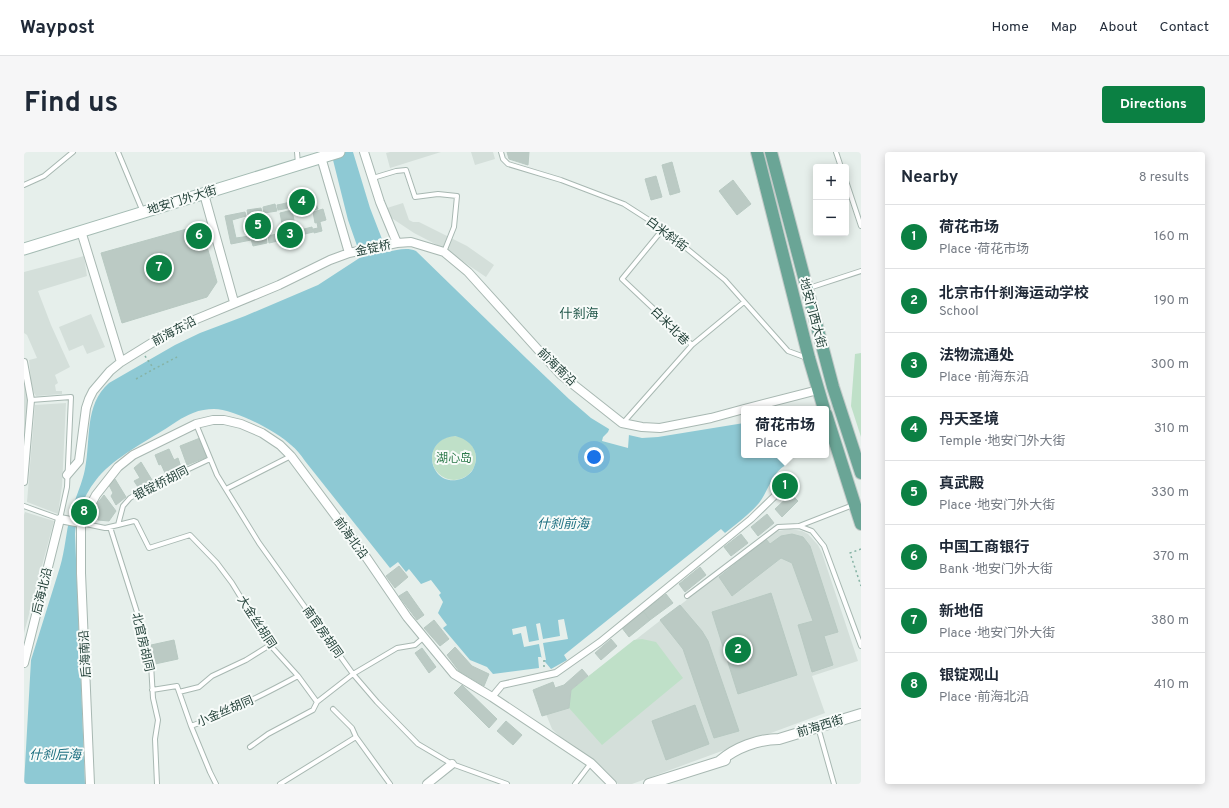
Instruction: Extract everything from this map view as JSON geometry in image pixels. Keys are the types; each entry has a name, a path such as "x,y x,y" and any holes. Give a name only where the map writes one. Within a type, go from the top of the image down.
{"main road":[{"name":"地安门外大街","path":"24,249 339,152"},
{"name":"地安门西大街","path":"757,152 809,358 823,406"},
{"name":"地安门西大街","path":"771,152 834,387 861,473"},
{"path":"829,423 861,524"}],"street":[{"path":"364,152 380,202 397,243"},
{"path":"321,157 349,253"},
{"path":"204,194 234,302"},
{"path":"81,231 121,362"},
{"name":"前海南沿","path":"397,243 411,242 444,252 468,272 560,374 622,423 642,427 660,428 711,418 741,410"},
{"name":"金锭桥","path":"349,253 397,243"},
{"name":"前海东沿","path":"67,475 79,461 86,408 89,399 93,391 110,371 121,362 187,323 234,302 279,285 317,266 349,253"},
{"path":"24,362 31,400 24,482"},
{"name":"前海南沿","path":"756,406 818,390"},
{"name":"前海北沿","path":"80,523 96,496 118,467 133,455 196,424 213,420 224,420 241,424 270,437 291,456 364,554 407,617 454,674 492,697 591,763 612,784"},
{"path":"492,697 502,685 556,674 600,642 751,519 785,486"},
{"path":"62,519 80,523"},
{"name":"后海北沿","path":"24,663 62,519"},
{"name":"后海南沿","path":"80,523 90,784"},
{"name":"前海西街","path":"649,784 720,761 729,753 766,739 778,738 861,714"},
{"path":"427,784 452,764"}],"lane":[{"path":"24,185 44,176 73,152"},
{"path":"118,152 143,212"},
{"path":"297,152 298,164"},
{"name":"白米斜街","path":"500,152 503,159 508,164 561,180 624,204 663,229 724,280 788,351 809,358"},
{"path":"836,152 840,164"},
{"path":"373,178 396,171 406,170 415,197 438,194 457,196 454,227 444,252"},
{"path":"849,190 861,226"},
{"name":"白米北巷","path":"622,423 692,345 622,279 663,229"},
{"path":"807,289 861,271"},
{"path":"692,345 744,302"},
{"path":"24,506 62,519 67,487 71,397 31,400"},
{"name":"南官房胡同","path":"196,424 210,459 226,489 260,543 353,674 377,702 418,744 452,764 507,784"},
{"path":"226,489 291,456"},
{"name":"银锭桥胡同","path":"118,525 123,506 130,498 210,459"},
{"path":"687,596 778,527 800,526 855,504"},
{"name":"大金丝胡同","path":"118,525 134,521 136,522 149,548 190,535 232,583 270,645 298,676 317,702"},
{"path":"80,523 105,528 118,525"},
{"path":"800,526 812,531 824,546 861,646"},
{"name":"北官房胡同","path":"110,527 142,628 151,664 152,690 158,720 155,739 157,784"},
{"path":"250,747 268,734 313,710 317,702 353,674 397,648 415,645 423,638"},
{"path":"152,690 177,686 179,692 199,687 212,676 246,660 270,645"},
{"name":"小金丝胡同","path":"179,692 191,726 218,716 262,696 298,676"},
{"path":"333,709 352,728 356,737 390,784"},
{"path":"191,726 216,784"},
{"path":"818,727 834,784"},
{"path":"280,784 356,737"},
{"path":"576,784 591,763"}],"path":[{"path":"136,379 177,357"},
{"path":"150,364 154,369"},
{"path":"861,549 850,553 861,586"}],"shaded area":[{"path":"441,152 390,168 386,153"},
{"path":"471,152 493,152 495,159 475,165"},
{"path":"403,203 409,220 419,222 467,246 494,265 486,277 443,248 414,233 390,217 387,208"},
{"path":"84,256 87,276 38,291 51,325 70,367 55,375 58,383 55,385 56,391 62,391 62,394 36,396 31,381 29,360 37,358 27,335 24,333 24,272"},
{"path":"91,314 105,347 87,354 83,345 69,351 59,327"},
{"path":"24,362 31,400 24,453"},
{"path":"66,403 62,486 58,514 27,502 35,405"},
{"path":"25,512 54,521 24,633 24,515"},
{"path":"790,529 802,531 808,534 818,545 858,661 812,676 825,713 632,784 618,784 606,771 573,745 560,737 552,729 546,714 569,708 571,690 770,535 778,531"}],"green space":[{"path":"861,353 861,437 851,406 855,354"},
{"name":"湖心岛","path":"450,436 458,436 470,442 476,454 476,462 470,474 458,480 450,480 438,474 432,462 432,454 438,442"},
{"path":"642,639 656,642 683,678 602,745 569,708 571,690 634,640"}],"water":[{"name":"什刹前海","path":"331,152 353,152 370,208 387,252 406,249 416,251 527,359 591,418 609,429 642,438 658,437 741,423 741,458 784,458 786,465 777,472 759,503 747,515 725,533 721,529 564,655 567,660 551,669 541,657 538,657 539,668 493,674 487,667 470,660 443,628 447,625 438,613 443,602 439,595 441,593 431,580 421,584 409,569 406,572 398,562 390,568 300,454 284,439 265,427 232,413 211,409 196,412 181,419 109,466 96,480 84,499 77,520 75,534 85,784 24,784 31,660 62,561 70,516 85,469 92,412 101,392 109,383 175,345 200,333 245,316 318,285 361,257 348,220","holes":["455,436 465,440 475,451 476,461 473,469 467,476 461,479 450,480 442,477 436,471 432,463 432,454 436,446 443,439"]}],"pier":[{"path":"610,427 629,434 628,448 602,441"},
{"path":"564,619 568,639 543,643 546,660 542,660 539,644 524,647 521,633 513,635 512,629 526,626 529,642 539,640 536,624 540,623 543,639 560,636 558,620"}],"building":[{"path":"507,152 529,152 528,165 509,159"},
{"path":"672,162 680,192 670,195 662,165"},
{"path":"656,176 662,197 651,200 645,179"},
{"path":"733,180 751,204 737,215 719,191"},
{"path":"307,200 308,203 297,205 296,202"},
{"path":"315,200 318,209 314,210 313,204 310,205 309,202"},
{"path":"294,201 295,206 284,209 282,204"},
{"path":"275,204 277,211 264,213 263,207"},
{"path":"282,204 284,209 278,210 277,205"},
{"path":"261,208 262,213 248,215 247,210"},
{"path":"323,209 326,220 315,223 313,212"},
{"path":"292,210 295,226 283,229 280,213"},
{"path":"245,212 246,216 232,220 236,238 250,236 251,240 231,244 225,216"},
{"path":"261,215 266,234 254,236 250,218"},
{"path":"320,222 322,231 314,233 313,229 318,228 317,223"},
{"path":"201,225 217,282 207,297 122,323 101,253"},
{"path":"312,227 313,232 301,235 300,230"},
{"path":"295,231 297,237 284,240 283,234"},
{"path":"281,233 282,240 269,243 268,236"},
{"path":"266,236 267,243 253,246 251,239"},
{"path":"200,438 207,457 187,465 180,446"},
{"path":"169,449 174,460 178,458 181,467 165,473 161,464 159,465 155,455"},
{"path":"445,455 449,455 452,458 451,463 446,464 443,460"},
{"path":"141,462 152,480 138,487 134,481 140,478 134,468"},
{"path":"115,479 126,497 116,505 111,496 113,493 109,485"},
{"path":"791,494 798,501 782,517 775,509"},
{"path":"104,495 116,511 109,521 98,520 96,505"},
{"path":"767,514 774,523 758,536 751,527"},
{"path":"741,534 748,543 731,556 724,547"},
{"path":"792,534 803,537 810,546 838,632 824,636 833,665 812,672 798,625 813,621 792,563 781,558 732,596 719,577 766,539 770,544 781,536"},
{"path":"399,566 408,577 395,588 386,576"},
{"path":"700,567 706,575 685,592 679,584"},
{"path":"407,591 424,615 417,620 399,596"},
{"path":"771,593 797,675 738,694 712,612"},
{"path":"666,594 673,603 650,620 643,611"},
{"path":"680,605 702,631 708,641 739,731 714,738 683,649 660,620"},
{"path":"643,611 650,620 629,637 622,628"},
{"path":"434,620 449,639 440,646 424,628"},
{"path":"611,639 617,646 601,660 595,653"},
{"path":"174,640 178,659 155,664 151,645"},
{"path":"455,647 472,666 489,674 484,686 459,671 447,655"},
{"path":"422,648 436,667 429,673 415,653"},
{"path":"582,669 588,676 571,690 569,708 542,716 533,690 553,682 555,688 564,685"},
{"path":"462,685 497,719 489,728 454,693"},
{"path":"695,705 709,744 666,760 652,721"},
{"path":"506,721 522,735 513,745 497,731"}],"place":[{"name":"丹天圣境","path":"302,202"},
{"name":"真武殿","path":"258,226"},
{"name":"法物流通处","path":"290,235"},
{"name":"中国工商银行","path":"199,236"},
{"name":"新地佰","path":"159,268"},
{"name":"荷花市场","path":"785,486"},
{"name":"银锭观山","path":"84,512"},
{"name":"北京市什刹海运动学校","path":"738,650"}],"district":[{"name":"什刹海","path":"579,313"}],"water label":[{"name":"什刹后海","path":"55,754"}]}
